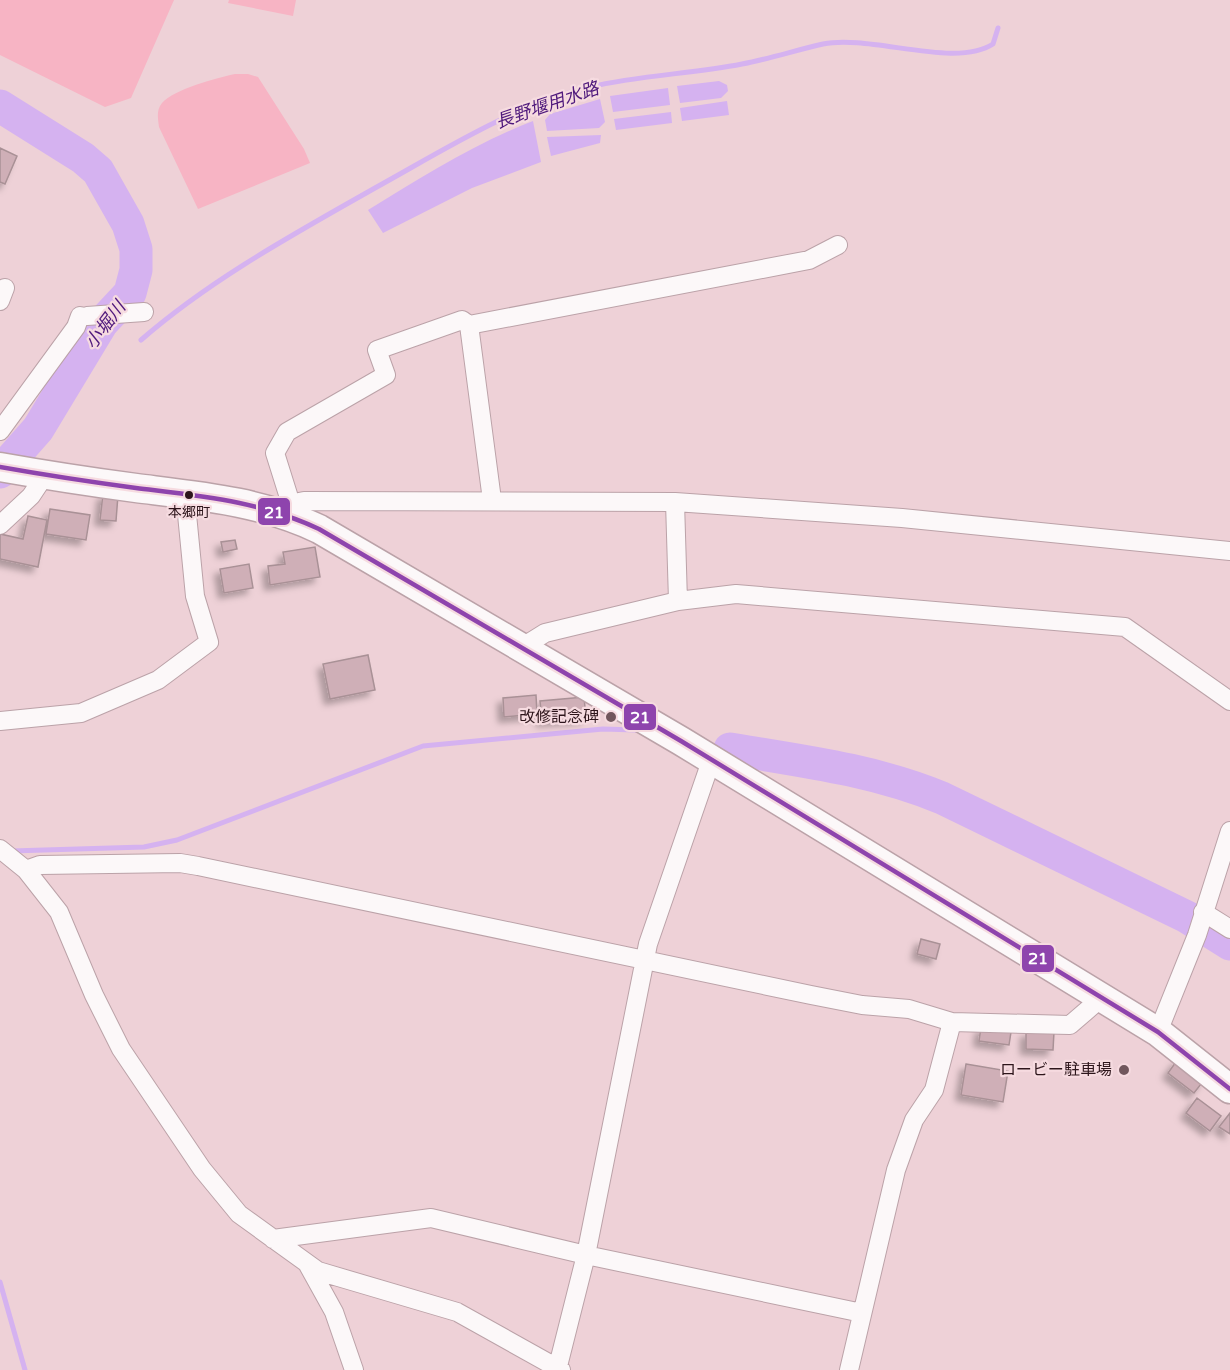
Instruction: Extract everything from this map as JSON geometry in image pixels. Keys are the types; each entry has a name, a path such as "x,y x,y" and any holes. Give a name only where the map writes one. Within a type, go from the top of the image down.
{"main road":[{"path":"0,467 281,506 711,761 1158,1032 1230,1089"}],"street":[{"path":"469,326 809,260 838,245"},
{"path":"0,431 83,316 144,312"},
{"path":"492,500 469,326 462,320 377,351 386,375 287,432 275,453 281,506 304,501 675,502 902,518 1230,550"},
{"path":"0,525 31,496 40,474"},
{"path":"0,721 81,713 158,680 208,642 195,596 185,494"},
{"path":"675,502 678,601"},
{"path":"521,648 544,633 678,601 736,594 1125,627 1230,701"},
{"path":"13,860 59,912 94,995 139,1076 209,1178 239,1214 318,1270 457,1312 559,1369 586,1255 645,961 676,857 711,761"},
{"path":"1158,1032 1200,922 1230,831"},
{"path":"13,860 40,865 180,863 198,866 852,1003 909,1009 952,1022 1070,1026 1092,1006 1097,995"},
{"path":"1200,922 1230,929"},
{"path":"849,1370 896,1170 914,1120 934,1090 952,1022"},
{"path":"273,1239 431,1218 586,1255 862,1313"},
{"path":"306,1262 334,1312 354,1370"}],"shaded area":[{"path":"0,0 174,0 131,98 105,107 0,55"},
{"path":"229,0 296,0 293,16 228,3"},
{"path":"235,74 258,77 304,149 310,163 198,209 159,127 159,109 162,103 176,93"},
{"path":"719,81 727,85 728,91 721,98 680,103 677,86"},
{"path":"668,88 670,105 613,112 610,96"},
{"path":"600,99 605,122 599,128 547,131 545,120 550,114"},
{"path":"727,101 729,115 682,121 680,108"},
{"path":"671,112 672,123 616,130 614,119"},
{"path":"533,121 541,162 472,188 383,233 368,210 428,173"},
{"path":"601,135 600,143 551,156 547,137"}],"building":[{"path":"0,148 17,156 5,184 0,182"},
{"path":"103,494 118,495 116,521 100,520"},
{"path":"50,509 90,515 86,540 46,534"},
{"path":"28,516 47,520 38,567 0,559 0,534 23,539"},
{"path":"235,540 237,549 223,552 221,542"},
{"path":"315,547 320,577 270,585 268,566 285,564 283,552"},
{"path":"249,564 253,588 224,593 220,569"},
{"path":"368,655 375,690 330,699 323,664"},
{"path":"536,695 537,714 504,717 503,698"},
{"path":"584,697 586,718 542,721 540,701"},
{"path":"921,939 940,944 936,959 917,954"},
{"path":"981,1027 1011,1032 1009,1045 979,1041"},
{"path":"1026,1032 1054,1032 1053,1050 1026,1049"},
{"path":"1178,1059 1205,1079 1194,1093 1168,1073"},
{"path":"966,1064 1008,1071 1003,1102 961,1095"},
{"path":"1197,1098 1221,1116 1210,1131 1186,1113"},
{"path":"1230,1113 1230,1134 1219,1127"}],"waterway":[{"name":"長野堰用水路","path":"141,340 196,297 254,258 479,130 533,105 561,95 609,83 742,64 823,44 864,43 935,52 977,51 993,44 998,28"},
{"name":"小堀川","path":"0,106 83,158 98,171 128,224 136,249 136,270 130,293 102,323 38,429 0,472"},
{"path":"11,851 144,847 177,840 423,746 603,729 636,730"},
{"path":"730,749 864,773 942,798 1187,917 1230,944"},
{"name":"小堀川","path":"0,1282 25,1370"}],"transit line":[{"name":"21","path":"0,467 229,501 275,512 319,529 681,741 1158,1032 1230,1089"}],"place":[{"name":"本郷町","path":"189,495"},
{"name":"改修記念碑","path":"611,717"},
{"name":"ロービー駐車場","path":"1124,1070"}]}
